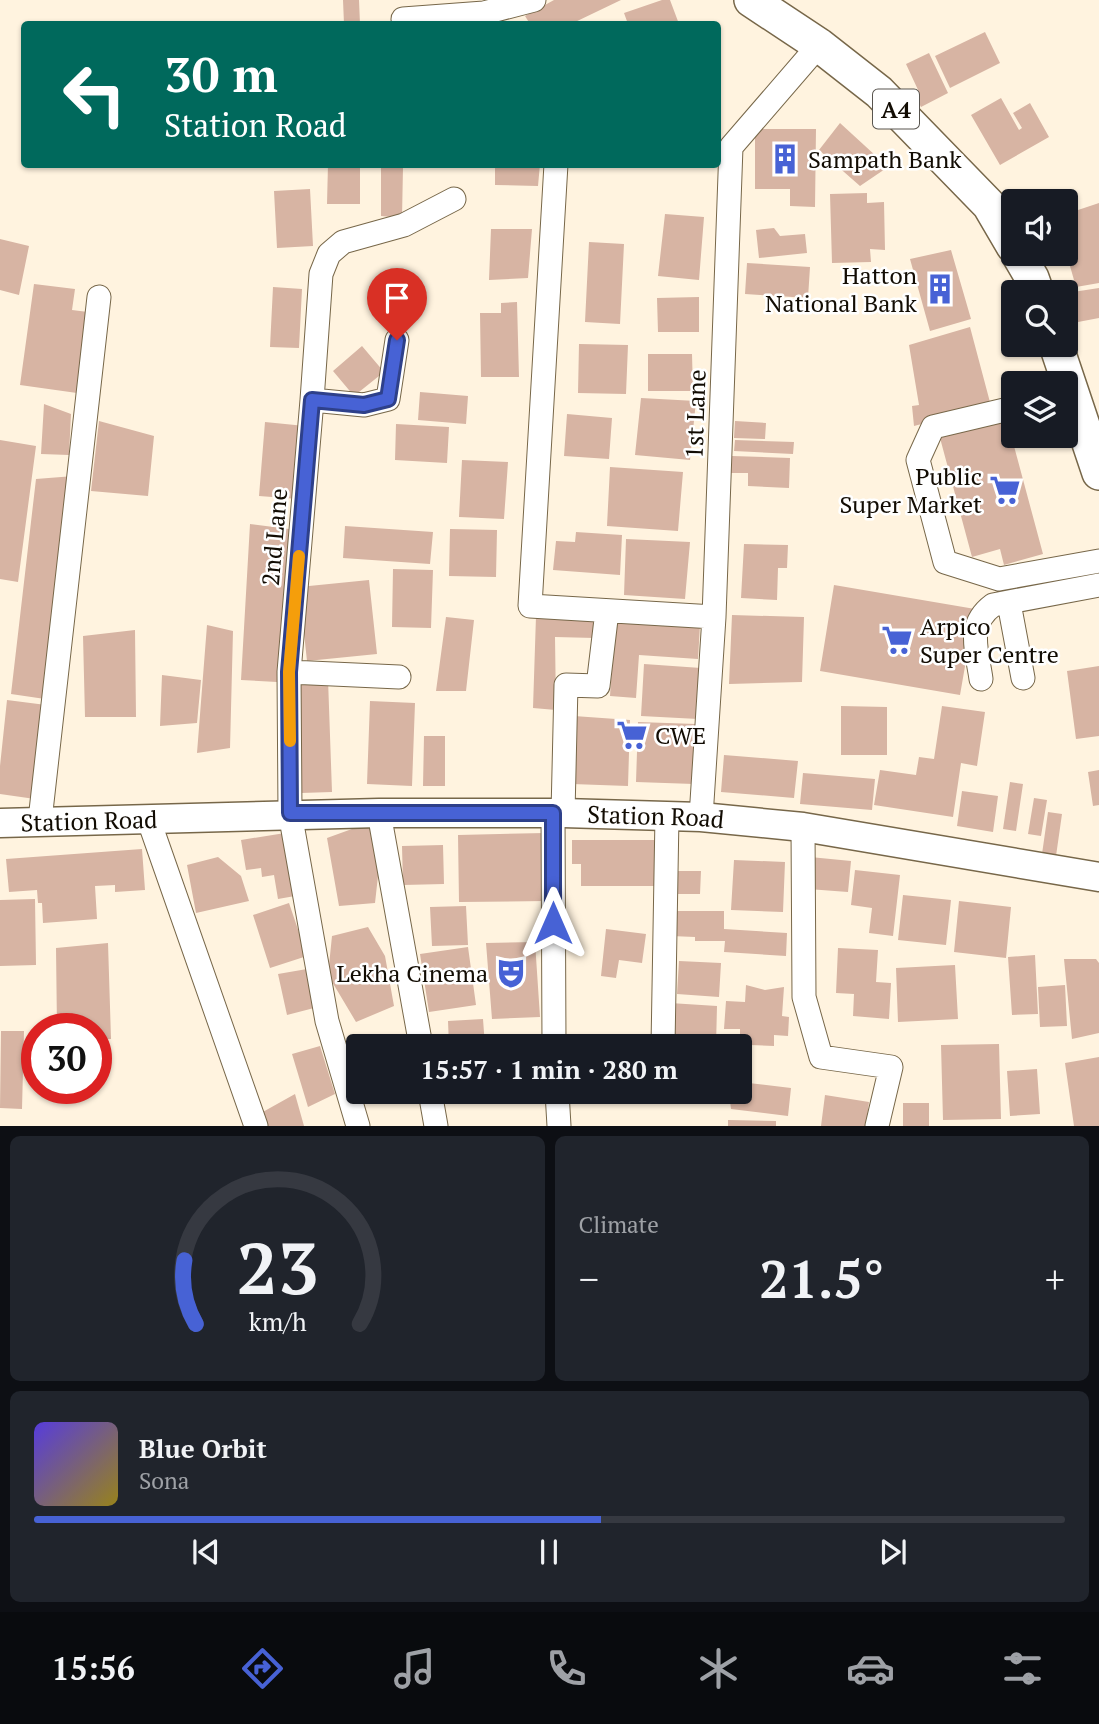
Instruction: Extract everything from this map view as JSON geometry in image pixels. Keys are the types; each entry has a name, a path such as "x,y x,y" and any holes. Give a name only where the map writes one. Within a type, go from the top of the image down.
{"highway":[{"name":"A4","path":"751,0 819,45 879,92 989,205 1001,226"},
{"path":"1078,416 1099,472"}],"main road":[{"name":"Station Road","path":"0,822 290,813 558,813 701,817 803,827 1099,877"}],"street":[{"path":"403,19 484,13 534,0"},
{"name":"1st Lane","path":"701,817 714,617 724,147 819,45"},
{"path":"556,168 530,606 714,617"},
{"name":"2nd Lane","path":"358,1125 327,1021 290,813 289,672 321,274 330,254 343,242 404,225 454,199"},
{"path":"40,820 99,297"},
{"path":"312,400 364,405 388,399 397,340"},
{"path":"1001,411 933,427 918,460 945,562 999,579 1099,561"},
{"path":"981,679 975,639 976,624 981,614 993,606 1099,585"},
{"path":"1009,603 1023,678"},
{"path":"554,1034 558,813 566,685 598,686 607,611"},
{"path":"289,672 399,677"},
{"path":"379,813 419,1034"},
{"path":"663,1034 667,816"},
{"path":"148,818 256,1125"},
{"path":"803,827 804,997 821,1056 891,1068 877,1125"},
{"path":"432,1104 436,1125"},
{"path":"558,1104 559,1125"}],"building":[{"path":"343,0 359,0 360,21 344,21"},
{"path":"554,0 621,0 577,21 528,21 525,16"},
{"path":"662,0 670,0 678,21 627,21 624,13"},
{"path":"985,32 1000,63 950,88 935,56"},
{"path":"929,53 948,93 921,107 915,96 919,92 906,64"},
{"path":"1001,98 1019,130 1022,128 1013,113 1030,103 1049,137 1000,165 971,115"},
{"path":"840,123 888,167 860,186 819,150"},
{"name":"Sampath Bank","path":"755,129 816,129 815,207 790,206 790,189 755,189"},
{"path":"328,168 360,168 360,204 327,204"},
{"path":"381,168 403,168 402,218 381,216"},
{"path":"495,168 540,168 538,186 495,185"},
{"path":"310,189 313,246 277,248 274,191"},
{"path":"867,193 867,203 884,202 885,250 870,249 871,262 832,263 830,194"},
{"path":"1099,203 1099,283 1078,287 1078,280 1074,280 1070,266 1078,266 1078,210"},
{"path":"665,214 704,217 699,280 658,276"},
{"path":"774,228 780,236 805,234 807,253 759,258 756,230"},
{"path":"491,229 532,229 528,278 489,280"},
{"path":"0,239 29,246 19,295 0,290"},
{"path":"589,242 624,244 620,324 585,322"},
{"name":"Hatton National Bank","path":"951,250 971,319 930,331 910,259"},
{"path":"747,263 810,267 808,298 745,294"},
{"path":"34,284 75,289 72,310 88,312 77,393 20,385"},
{"path":"273,287 302,289 299,348 270,347"},
{"path":"1099,288 1099,318 1078,322 1078,291"},
{"path":"699,297 699,332 658,332 657,298"},
{"path":"517,302 519,377 481,377 480,313 501,313 501,303"},
{"path":"970,327 991,406 914,426 912,406 919,405 909,345"},
{"path":"579,344 628,345 626,394 578,393"},
{"path":"362,346 384,372 354,396 333,371"},
{"path":"648,354 692,354 693,391 648,391"},
{"path":"420,392 468,396 466,424 418,420"},
{"path":"641,398 696,401 690,460 635,455"},
{"path":"44,404 71,414 69,455 41,454"},
{"path":"567,414 612,418 609,459 564,456"},
{"path":"99,421 154,436 148,496 91,491"},
{"path":"735,421 766,423 765,439 734,438"},
{"path":"265,422 305,426 298,499 259,496"},
{"path":"1001,422 1001,448 1015,448 1043,554 1004,565 1000,549 972,557 940,438"},
{"path":"396,424 449,427 447,463 395,460"},
{"path":"0,440 36,446 18,582 0,579"},
{"path":"735,440 794,442 793,454 734,451"},
{"path":"732,456 790,458 789,488 748,486 748,473 731,473"},
{"path":"462,460 508,462 504,519 459,517"},
{"path":"610,467 683,472 678,531 607,526"},
{"path":"74,476 45,699 11,694 36,479"},
{"path":"250,524 289,529 277,682 241,680"},
{"path":"345,526 433,532 430,564 343,558"},
{"path":"450,529 497,530 496,577 449,576"},
{"path":"576,532 622,535 620,575 553,570 556,541 575,542"},
{"path":"626,539 690,542 685,599 624,595"},
{"path":"744,544 788,545 787,568 778,568 777,600 741,598"},
{"path":"393,569 433,570 431,628 392,627"},
{"path":"369,580 377,654 307,661 299,587"},
{"name":"Arpico Super Centre","path":"834,585 975,609 960,695 820,671"},
{"path":"732,615 804,617 802,682 729,684"},
{"path":"536,616 596,617 595,638 555,637 556,710 533,708"},
{"path":"446,617 474,620 466,691 436,691"},
{"path":"615,619 700,625 698,659 639,655 636,698 610,696"},
{"path":"207,625 233,631 230,748 197,753"},
{"path":"135,630 136,717 85,717 83,636"},
{"path":"644,664 701,668 698,719 641,716"},
{"path":"1099,666 1099,736 1076,739 1067,671"},
{"path":"162,675 201,680 197,723 160,726"},
{"path":"328,679 332,792 301,793 297,680"},
{"path":"7,700 46,705 35,799 0,794"},
{"path":"370,701 415,703 412,786 367,784"},
{"path":"841,706 887,707 887,755 841,755"},
{"path":"942,706 985,712 977,766 961,763 953,817 874,805 880,770 916,775 919,757 934,759"},
{"path":"574,716 630,720 628,786 572,784"},
{"path":"638,722 696,724 694,784 636,782"},
{"path":"424,736 445,736 445,786 423,786"},
{"path":"724,755 798,761 794,798 721,792"},
{"path":"1099,770 1099,805 1093,806 1088,772"},
{"path":"803,773 875,779 872,810 800,804"},
{"path":"1010,782 1023,784 1016,831 1003,829"},
{"path":"962,791 998,796 993,832 957,826"},
{"path":"1034,798 1047,800 1041,836 1028,834"},
{"path":"1048,812 1062,814 1056,856 1042,854"},
{"path":"374,821 379,867 375,903 339,906 327,838"},
{"path":"285,833 295,896 278,899 274,875 262,877 261,868 246,870 241,840"},
{"path":"545,833 546,901 459,902 458,835"},
{"path":"572,840 656,840 656,886 581,886 581,864 572,864"},
{"path":"443,845 444,884 403,885 402,846"},
{"path":"142,849 145,890 115,892 115,885 95,886 97,919 43,923 42,903 38,903 37,890 9,892 6,859"},
{"path":"218,857 241,876 249,901 196,913 187,865"},
{"path":"810,857 851,861 848,892 808,889"},
{"path":"734,860 785,862 783,912 731,910"},
{"path":"855,870 900,875 893,936 869,933 872,908 851,905"},
{"path":"673,871 701,871 700,894 673,894"},
{"path":"903,895 951,900 946,945 898,940"},
{"path":"35,899 36,965 0,966 0,900"},
{"path":"959,901 1011,907 1006,958 954,952"},
{"path":"289,903 307,956 270,968 253,915"},
{"path":"466,906 468,945 432,946 430,907"},
{"path":"672,911 724,911 724,929 787,933 786,956 724,952 725,941 695,941 695,937 671,936"},
{"path":"368,927 385,956 394,1006 356,1022 328,975 332,936"},
{"path":"606,929 646,934 642,963 619,960 616,978 601,976"},
{"path":"535,942 540,1017 492,1019 486,943"},
{"path":"108,943 110,1013 57,1013 56,948"},
{"path":"468,947 476,1005 429,1012 420,954"},
{"path":"838,948 878,950 876,982 891,983 889,1019 853,1016 854,994 836,993"},
{"path":"1035,955 1038,1014 1012,1015 1008,957"},
{"path":"1064,959 1096,959 1099,963 1099,1033 1072,1039"},
{"path":"679,961 721,963 719,997 677,994"},
{"path":"955,965 958,1019 898,1022 896,968"},
{"path":"307,969 314,1008 287,1015 278,974"},
{"path":"746,985 765,990 784,987 782,1016 789,1017 788,1036 774,1035 774,1046 752,1045 752,1034 740,1034 740,1029 724,1029 726,1001 745,1002"},
{"path":"1065,985 1067,1026 1040,1027 1038,987"},
{"path":"670,1003 717,1006 716,1034 670,1034"},
{"path":"483,1019 484,1034 449,1034 448,1021"},
{"path":"1,1031 21,1031 22,1109 0,1108"},
{"path":"999,1044 1001,1119 943,1120 941,1045"},
{"path":"320,1046 335,1094 308,1107 292,1054"},
{"path":"1099,1057 1099,1126 1074,1126 1065,1063"},
{"path":"1037,1069 1040,1114 1010,1116 1007,1071"},
{"path":"752,1083 791,1088 788,1116 731,1109 730,1104 752,1104"},
{"path":"295,1094 304,1126 265,1126 261,1113"},
{"path":"825,1095 869,1102 866,1126 821,1126"},
{"path":"903,1103 929,1103 929,1126 903,1126"},
{"path":"728,1120 776,1121 776,1126 728,1126"}],"slow traffic":[{"path":"290,741 289,672 299,556"}],"place":[{"name":"Sampath Bank","path":"785,159"},
{"name":"Hatton National Bank","path":"940,289"},
{"name":"Public Super Market","path":"1005,490"},
{"name":"Arpico Super Centre","path":"897,640"},
{"name":"CWE","path":"632,735"},
{"name":"Lekha Cinema","path":"511,973"}],"route":[{"path":"397,340 388,399 364,405 312,400 289,672 290,813 553,813 553,923"}]}
